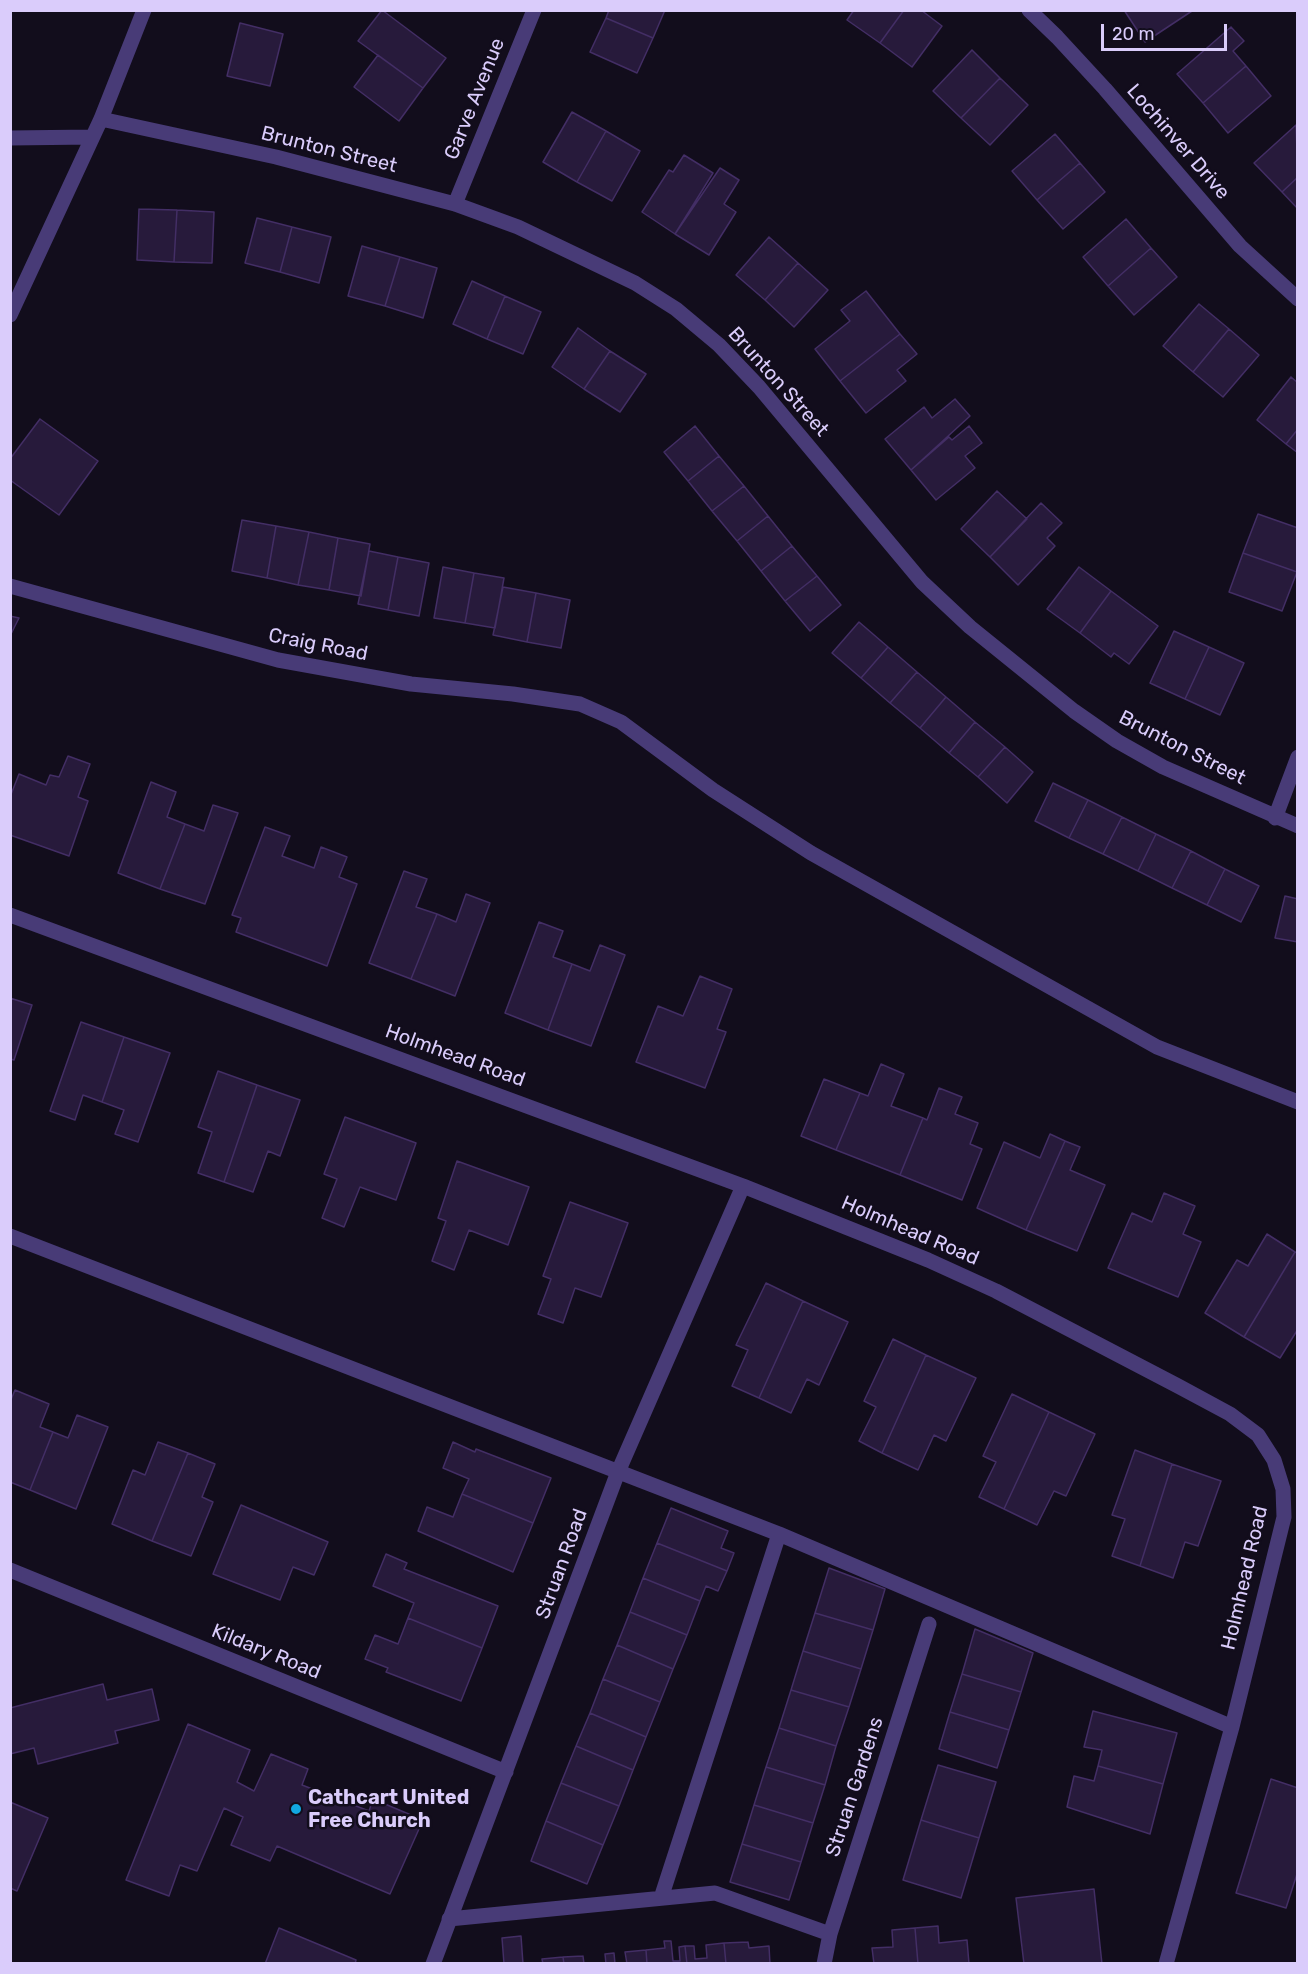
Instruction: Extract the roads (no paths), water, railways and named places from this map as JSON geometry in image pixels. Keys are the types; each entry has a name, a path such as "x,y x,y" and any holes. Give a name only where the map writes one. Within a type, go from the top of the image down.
{"street":[{"path":"10,315 101,119 144,10"},
{"name":"Garve Avenue","path":"455,204 534,10"},
{"name":"Lochinver Drive","path":"1029,10 1105,89 1240,246 1298,300"},
{"name":"Brunton Street","path":"101,119 276,157 455,204 518,227 635,283 676,309 719,345 759,387 914,573 970,627 1074,711 1117,741 1163,767 1275,818 1298,826"},
{"path":"10,138 92,137"},
{"name":"Craig Road","path":"10,585 278,660 411,684 513,694 580,704 621,722 714,790 862,883 1157,1047 1298,1102"},
{"path":"1275,818 1298,757"},
{"name":"Holmhead Road","path":"10,915 743,1186 927,1260 996,1291 1230,1414 1258,1435 1277,1470 1283,1489 1284,1517 1232,1727 1166,1964"},
{"name":"Struan Road","path":"433,1964 618,1472 743,1186"},
{"path":"10,1236 780,1534 1232,1727"},
{"path":"661,1898 780,1534"},
{"name":"Kildary Road","path":"12,1573 506,1772"},
{"name":"Struan Gardens","path":"824,1964 830,1934 929,1624"},
{"path":"449,1919 715,1893 830,1934"}],"place":[{"name":"Cathcart United Free Church","path":"296,1809"}]}
